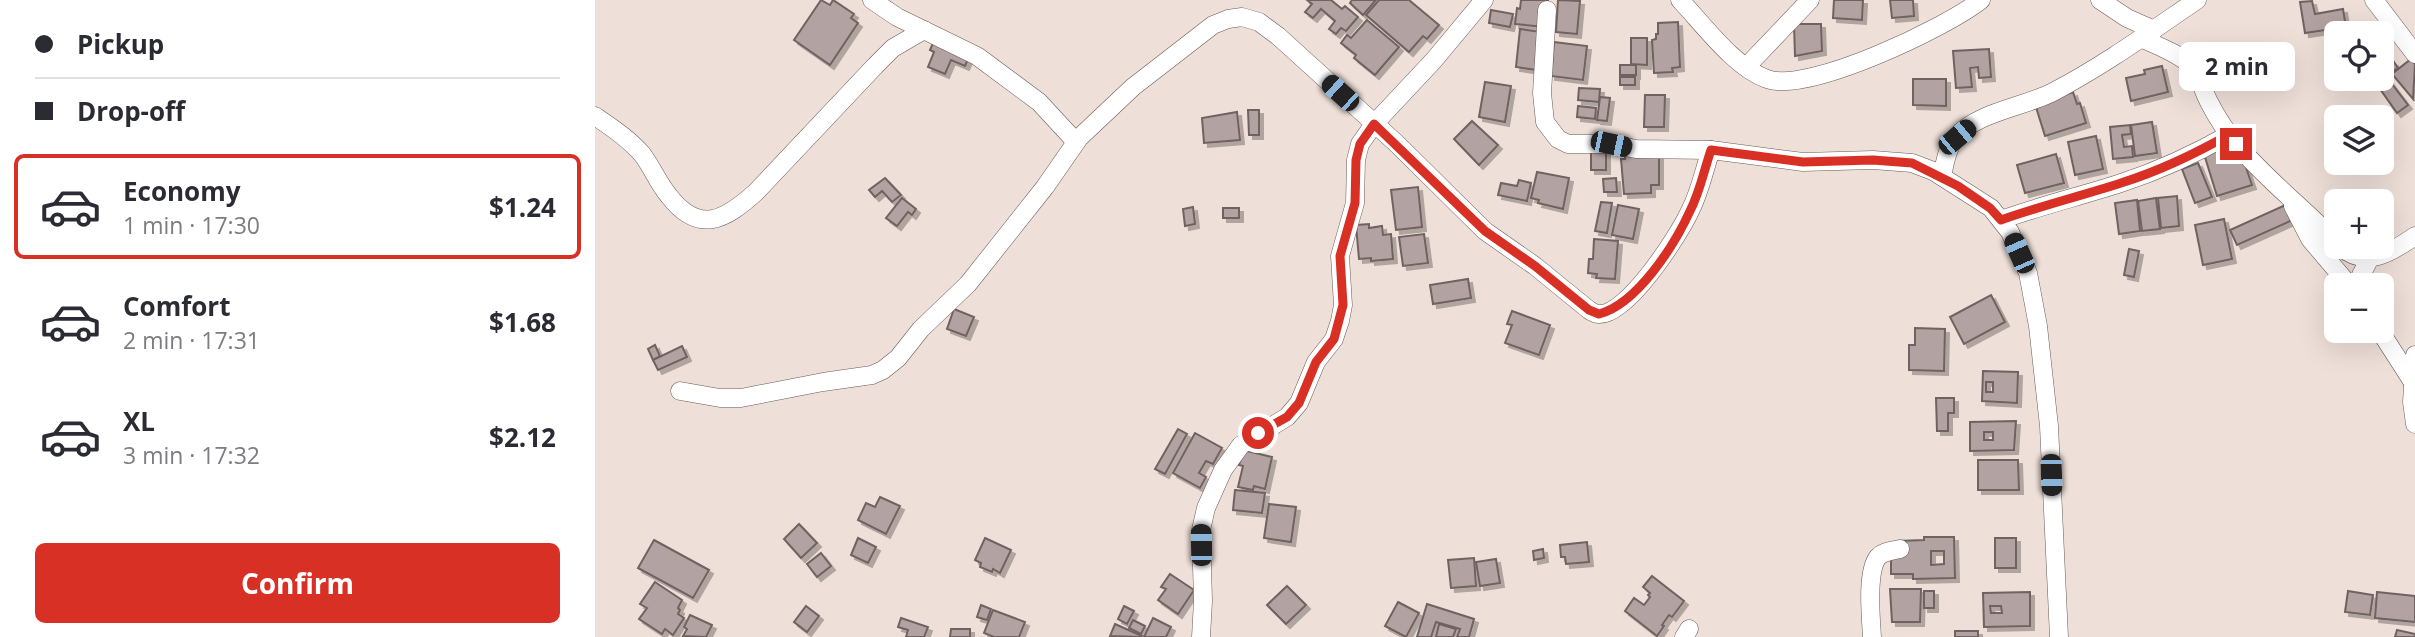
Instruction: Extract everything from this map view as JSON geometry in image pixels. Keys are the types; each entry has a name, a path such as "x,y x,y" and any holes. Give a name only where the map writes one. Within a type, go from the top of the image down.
{"street":[{"path":"872,0 977,56 1039,102 1076,142"},
{"path":"1201,637 1201,530 1206,508 1232,454 1241,445 1287,417 1299,403 1316,362 1334,339 1343,305 1340,256 1355,203 1356,160 1360,144 1374,124 1434,60 1484,0"},
{"path":"1680,0 1727,51 1769,80 1792,80 1827,73 1897,46 1965,13 1981,0"},
{"path":"1747,67 1809,0"},
{"path":"2100,0 2190,66 2230,134 2261,172 2324,231"},
{"path":"1942,176 1947,152 1957,137 1972,123 2050,94 2094,69 2197,0"},
{"path":"2374,0 2415,54"},
{"path":"1547,10 1542,93 1545,122 1557,139 1568,144 1611,144 1636,149 1711,150 1803,162 1873,160 1912,163 1942,176 1990,208 2001,220 2010,232 2028,273 2038,326 2049,426 2059,637"},
{"path":"680,391 720,398 741,398 872,375 883,369 898,358 921,329 968,284 1045,187 1076,142 1133,87 1187,44 1213,25 1242,17 1259,22 1278,36 1485,231 1535,266 1589,310 1599,314 1620,305 1651,274 1673,242 1691,210 1711,150"},
{"path":"595,116 642,154 668,196 684,212 698,220 719,219 738,209 756,192 893,48 924,30"},
{"path":"2001,220 2154,171 2204,149 2230,134"},
{"path":"2290,198 2310,239 2339,273"},
{"path":"2394,251 2415,236"},
{"path":"2388,343 2414,384"},
{"path":"2415,355 2415,424"},
{"path":"1872,637 1871,597 1874,565 1878,557 1900,550"}],"building":[{"path":"821,0 830,5 833,0 854,14 851,18 858,23 830,65 794,40"},
{"path":"1307,0 1331,0 1342,9 1345,6 1358,17 1346,31 1341,28 1336,34 1329,29 1335,21 1321,9 1313,18 1305,12 1312,4"},
{"path":"1352,0 1376,0 1363,15 1350,3"},
{"path":"1379,0 1409,0 1439,25 1427,39 1423,36 1409,52 1366,15"},
{"path":"1521,0 1548,0 1545,27 1515,24"},
{"path":"1558,0 1580,1 1577,34 1556,32"},
{"path":"1834,0 1863,0 1862,20 1833,18"},
{"path":"1890,0 1913,0 1914,16 1892,18"},
{"path":"2312,1 2315,14 2343,9 2345,21 2324,21 2324,30 2305,33 2300,2"},
{"path":"1491,10 1513,14 1510,27 1489,23"},
{"path":"1367,20 1399,47 1375,75 1341,43 1347,35 1351,38"},
{"path":"1678,22 1680,67 1672,68 1673,72 1654,73 1652,40 1656,39 1658,34 1658,23"},
{"path":"1794,24 1821,24 1822,51 1795,56"},
{"path":"1520,29 1541,32 1537,70 1516,67"},
{"path":"938,31 974,46 965,66 951,60 945,74 928,67 934,52 930,50"},
{"path":"1631,38 1647,38 1647,65 1631,64"},
{"path":"1554,42 1587,46 1583,80 1551,76"},
{"path":"1989,49 1991,77 1979,78 1978,67 1970,68 1972,87 1956,88 1953,51"},
{"path":"2411,59 2415,64 2413,99 2394,76 2394,72"},
{"path":"1620,65 1636,65 1636,75 1620,75"},
{"path":"2162,66 2168,92 2131,101 2126,78 2145,74 2144,70"},
{"path":"1620,77 1635,77 1635,85 1620,85"},
{"path":"1913,79 1946,79 1946,106 1913,105"},
{"path":"1485,82 1511,86 1505,122 1479,117"},
{"path":"2394,87 2408,105 2397,113 2394,105 2381,91 2394,91"},
{"path":"1579,88 1600,89 1599,102 1578,100"},
{"path":"2073,92 2077,104 2080,103 2086,123 2045,136 2035,104"},
{"path":"1645,95 1665,95 1664,127 1644,127"},
{"path":"1600,97 1610,98 1607,121 1597,120"},
{"path":"1578,106 1596,108 1595,119 1577,117"},
{"path":"1248,110 1259,110 1259,135 1249,135"},
{"path":"1237,112 1240,140 1204,143 1202,118"},
{"path":"1472,121 1498,145 1479,165 1454,139"},
{"path":"2152,122 2157,153 2135,156 2131,125"},
{"path":"2130,125 2131,134 2122,135 2124,147 2132,146 2133,157 2113,159 2110,127"},
{"path":"2096,136 2103,169 2075,175 2068,142"},
{"path":"2238,144 2252,185 2217,196 2204,154"},
{"path":"1591,150 1606,151 1606,170 1591,170"},
{"path":"1625,152 1659,156 1659,185 1651,185 1651,193 1624,194 1621,159 1625,159"},
{"path":"2056,154 2064,183 2025,193 2017,165"},
{"path":"2198,163 2212,197 2195,203 2182,169"},
{"path":"1537,172 1569,178 1563,209 1538,203 1539,200 1531,198"},
{"path":"885,178 901,195 892,202 882,191 875,197 869,190"},
{"path":"1616,178 1617,192 1604,192 1603,179"},
{"path":"1519,180 1531,183 1527,201 1498,195 1501,183 1517,186"},
{"path":"1418,187 1422,227 1396,230 1391,190"},
{"path":"2177,196 2179,226 2161,228 2158,198"},
{"path":"902,198 916,209 912,215 908,212 897,226 886,218"},
{"path":"2156,198 2160,229 2142,231 2138,201"},
{"path":"2137,200 2140,231 2119,234 2115,203"},
{"path":"1601,202 1612,203 1607,233 1595,231"},
{"path":"2290,203 2297,218 2237,245 2230,230"},
{"path":"1618,205 1639,209 1633,239 1612,235"},
{"path":"1193,207 1195,224 1185,226 1183,209"},
{"path":"1223,208 1239,208 1239,218 1223,218"},
{"path":"2224,219 2232,259 2203,265 2195,225"},
{"path":"1369,224 1369,228 1382,226 1383,235 1391,234 1393,259 1359,259 1356,225"},
{"path":"1424,234 1428,263 1403,266 1399,237"},
{"path":"1594,239 1618,241 1615,279 1596,278 1597,274 1588,273 1589,259 1593,259"},
{"path":"2129,249 2139,251 2134,277 2124,275"},
{"path":"1468,279 1471,298 1433,304 1430,285"},
{"path":"1991,295 2005,322 1964,344 1950,317"},
{"path":"954,309 974,317 966,336 947,329"},
{"path":"1512,311 1550,325 1539,355 1505,343 1512,325 1507,324"},
{"path":"1915,328 1945,329 1944,371 1909,370 1909,345 1915,345"},
{"path":"655,345 660,356 653,360 648,349"},
{"path":"682,346 687,357 658,370 653,360"},
{"path":"1983,371 2018,372 2017,403 1982,401","holes":["1986,382 1993,382 1993,392 1986,392"]},
{"path":"1936,398 1954,398 1954,413 1948,413 1948,431 1937,431"},
{"path":"2016,421 2014,450 1970,451 1970,422","holes":["1984,432 1993,432 1993,440 1984,440"]},
{"path":"1178,429 1187,434 1165,474 1155,469"},
{"path":"1195,433 1222,448 1213,464 1206,461 1199,473 1206,477 1200,488 1173,473"},
{"path":"1243,450 1272,457 1265,489 1254,486 1253,490 1238,487 1243,466 1239,465"},
{"path":"1978,460 2018,460 2019,490 1978,490"},
{"path":"1235,490 1265,493 1262,513 1233,510"},
{"path":"880,497 900,506 886,534 858,520 866,503 875,507"},
{"path":"1269,504 1296,507 1291,542 1264,538"},
{"path":"799,524 817,543 801,558 784,539"},
{"path":"1924,537 1954,537 1955,578 1913,579 1913,574 1891,574 1891,555 1897,541 1924,540","holes":["1931,551 1944,551 1944,564 1931,565"]},
{"path":"858,538 876,547 868,563 851,555"},
{"path":"985,538 1011,550 1000,573 980,567 981,563 975,560"},
{"path":"1995,538 2016,538 2016,568 1995,568"},
{"path":"654,540 709,570 693,598 638,568"},
{"path":"1587,542 1589,562 1566,564 1565,557 1561,557 1560,545"},
{"path":"1543,549 1544,558 1534,560 1533,551"},
{"path":"821,553 831,566 817,577 807,564"},
{"path":"1474,558 1476,586 1451,588 1448,560"},
{"path":"1496,559 1500,583 1480,586 1476,562"},
{"path":"1170,574 1194,590 1178,614 1158,600 1166,589 1161,587"},
{"path":"1652,576 1684,601 1672,617 1669,615 1657,636 1625,611 1634,598 1644,605 1650,593 1643,587"},
{"path":"655,582 682,600 678,614 684,618 673,635 665,629 662,634 639,619 647,608 640,604"},
{"path":"1287,586 1306,605 1286,624 1267,605"},
{"path":"1890,589 1921,589 1920,622 1892,622"},
{"path":"1924,591 1934,591 1934,608 1924,608"},
{"path":"2348,591 2373,595 2370,615 2345,612"},
{"path":"2030,592 2030,626 1984,627 1983,593","holes":["1990,606 2001,606 2002,613 1991,613"]},
{"path":"2377,592 2415,596 2415,622 2375,618"},
{"path":"1398,602 1419,613 1406,637 1385,626"},
{"path":"1427,604 1474,619 1469,637 1457,637 1460,629 1436,622 1431,637 1417,637"},
{"path":"981,605 991,609 987,620 977,617"},
{"path":"806,606 819,616 807,632 794,622"},
{"path":"1124,606 1134,611 1127,624 1118,619"},
{"path":"993,610 1025,622 1019,637 994,637 984,633"},
{"path":"690,615 712,625 706,637 683,636"},
{"path":"901,618 928,627 924,637 906,637 908,630 898,627"},
{"path":"1153,618 1171,627 1166,637 1144,637"},
{"path":"1133,620 1145,626 1141,634 1129,628"},
{"path":"1115,624 1142,636 1110,636"},
{"path":"1439,624 1456,629 1453,637 1436,637"},
{"path":"951,629 970,629 970,637 950,637"},
{"path":"2397,630 2415,634 2415,637 2395,637"},
{"path":"1955,631 1978,631 1978,637 1955,637"}],"route":[{"path":"1258,433 1287,417 1299,403 1316,362 1334,339 1343,305 1340,256 1355,203 1356,160 1360,144 1374,124 1485,231 1535,266 1589,310 1599,314 1620,305 1651,274 1673,242 1691,210 1711,150 1803,162 1873,160 1912,163 1958,186 1990,208 2001,220 2154,171 2204,149 2230,134 2236,144"}]}
